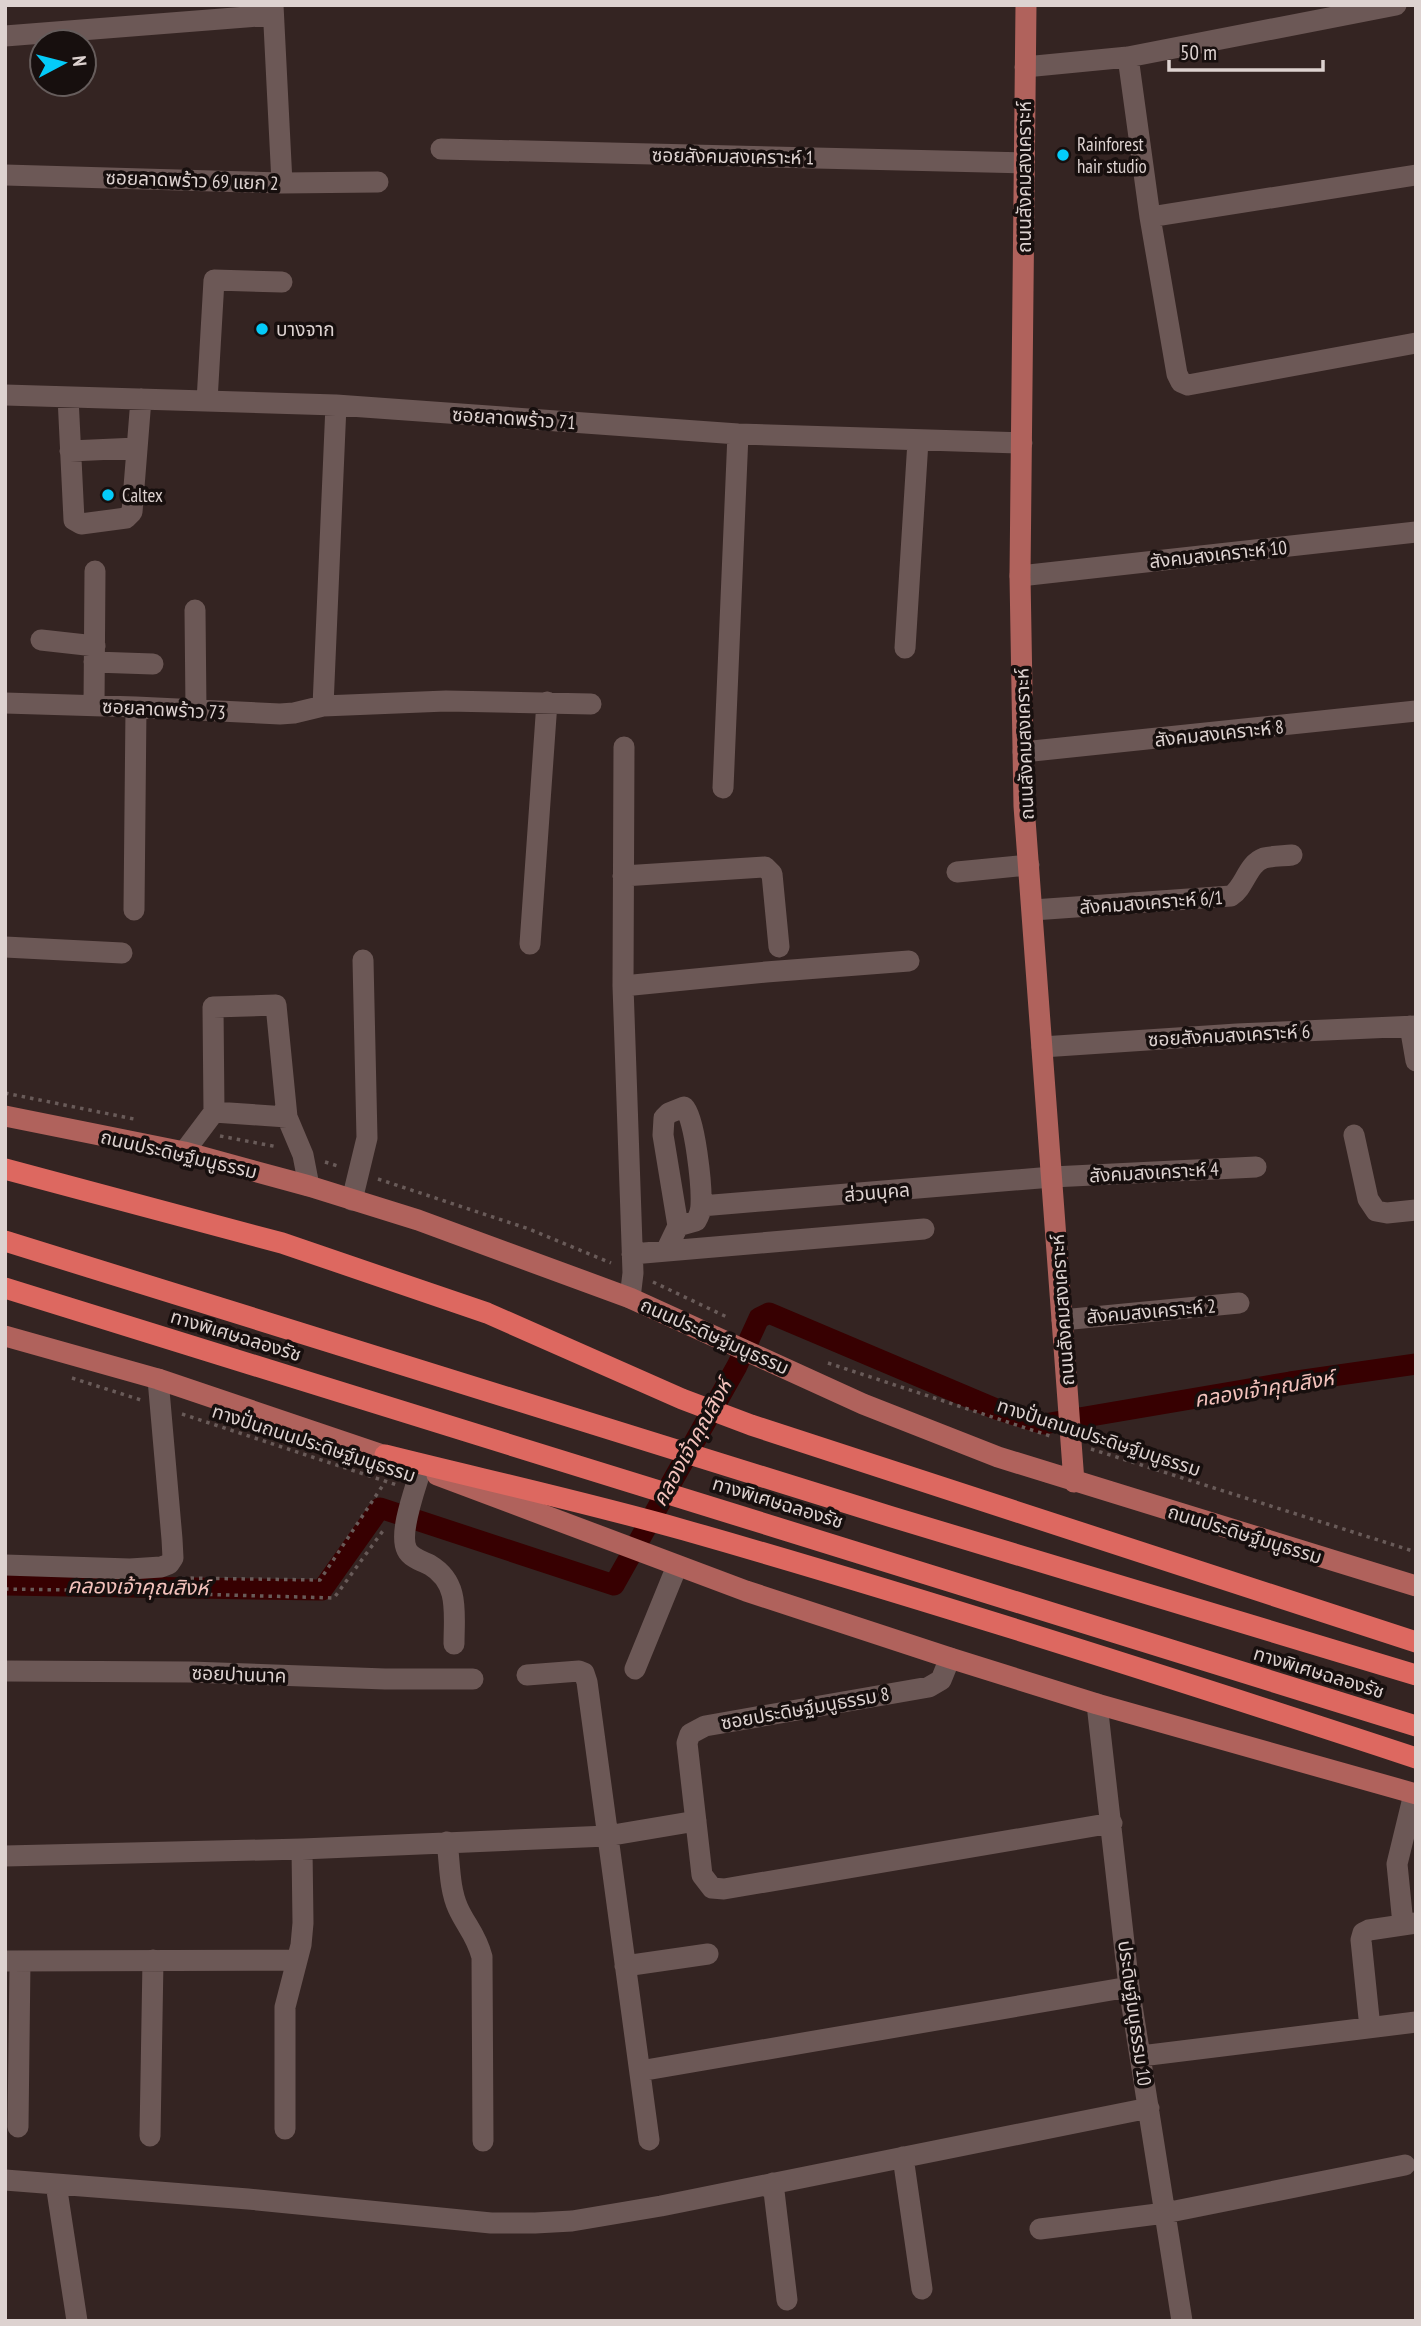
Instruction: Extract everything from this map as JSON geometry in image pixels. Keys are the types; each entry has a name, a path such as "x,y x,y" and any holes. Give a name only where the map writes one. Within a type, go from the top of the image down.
{"highway":[{"path":"5,1169 282,1243 487,1313 682,1399 751,1425 1416,1642"},
{"name":"ทางพิเศษฉลองรัช","path":"5,1241 892,1517 1416,1675"},
{"name":"ทางพิเศษฉลองรัช","path":"5,1287 1416,1726"},
{"path":"385,1455 633,1516 945,1607 1416,1758"}],"main road":[{"name":"ถนนสังคมสงเคราะห์","path":"1026,5 1020,576 1023,752 1074,1482"},
{"name":"ถนนประดิษฐ์มนูธรรม","path":"5,1116 184,1152 309,1186 516,1254 631,1298 863,1404 998,1457 1416,1586"},
{"path":"5,1336 158,1380 385,1455 649,1555 674,1576 1097,1704 1415,1794"}],"street":[{"path":"1025,67 1128,57 1396,5"},
{"path":"5,36 273,10 282,183"},
{"path":"1128,57 1150,217 1177,374 1181,382 1188,385 1416,344"},
{"name":"ซอยสังคมสงเคราะห์ 1","path":"442,149 1024,163"},
{"name":"ซอยลาดพร้าว 69 แยก 2","path":"5,175 282,183 378,182"},
{"path":"1150,217 1416,175"},
{"path":"207,401 214,280 282,282"},
{"name":"ซอยลาดพร้าว 71","path":"5,395 336,405 738,434 1022,443"},
{"path":"68,397 74,520 81,524 126,518 131,514 141,399"},
{"path":"323,706 336,405"},
{"path":"723,788 738,434"},
{"path":"905,648 918,441"},
{"path":"70,451 137,448"},
{"name":"สังคมสงเคราะห์ 10","path":"1020,576 1416,532"},
{"path":"94,706 95,571"},
{"path":"195,610 197,710"},
{"path":"41,640 94,654 153,664"},
{"name":"ซอยลาดพร้าว 73","path":"5,703 136,706 280,714 323,706 446,701 590,704"},
{"path":"530,944 547,702"},
{"path":"134,910 136,706"},
{"name":"สังคมสงเคราะห์ 8","path":"1023,752 1416,711"},
{"path":"624,747 623,986 632,1254 631,1298"},
{"name":"สังคมสงเคราะห์ 6/1","path":"1033,910 1231,897 1240,889 1256,863 1263,859 1292,855"},
{"path":"957,872 1029,865"},
{"path":"623,876 765,867 772,874 779,947"},
{"path":"5,947 122,953"},
{"path":"352,1200 367,1138 363,960"},
{"path":"623,986 909,961"},
{"path":"184,1152 214,1112 213,1007 276,1005 287,1117 303,1155 309,1186"},
{"path":"1413,1026 1416,1061"},
{"name":"ซอยสังคมสงเคราะห์ 6","path":"1042,1047 1413,1026"},
{"path":"666,1251 678,1226 663,1135 664,1118 676,1109 684,1107 689,1112 693,1126 702,1206 696,1221 678,1226"},
{"path":"214,1112 287,1117"},
{"path":"1354,1135 1372,1207 1376,1211 1387,1213 1416,1210"},
{"name":"สังคมสงเคราะห์ 4","path":"1052,1177 1256,1167"},
{"name":"ส่วนบุคล","path":"702,1206 1052,1177"},
{"path":"632,1254 924,1229"},
{"name":"สังคมสงเคราะห์ 2","path":"1062,1320 1239,1303"},
{"path":"5,1565 130,1569 169,1564 173,1558 172,1539 158,1380"},
{"path":"421,1469 412,1499 398,1527 412,1556 445,1576 453,1599 454,1644"},
{"path":"635,1669 674,1576"},
{"name":"ซอยประดิษฐ์มนูธรรม 8","path":"950,1658 941,1680 929,1687 705,1726 690,1734 687,1743 702,1875 712,1888 724,1889 1111,1823"},
{"name":"ซอยปานนาค","path":"5,1671 190,1672 385,1679 473,1679"},
{"path":"527,1675 579,1671 584,1673 587,1682 649,2140"},
{"name":"ประดิษฐ์มนูธรรม 10","path":"1097,1704 1129,1987 1182,2321"},
{"path":"1370,2028 1361,1940 1363,1933 1369,1930 1410,1924 1397,1864 1415,1794"},
{"path":"5,1856 302,1849 607,1836 696,1821"},
{"path":"447,1842 454,1897 458,1910 478,1940 482,1957 483,2141"},
{"path":"285,2129 285,2007 303,1923 302,1849"},
{"path":"625,1966 708,1954"},
{"path":"18,2127 12,1961 296,1960"},
{"path":"150,2136 153,1961"},
{"path":"640,2071 1129,1987"},
{"path":"1141,2056 1416,2022"},
{"path":"5,2180 261,2200 491,2223 572,2221 661,2206 1149,2108"},
{"path":"902,2157 922,2289"},
{"path":"1040,2229 1165,2213 1405,2165"},
{"path":"773,2183 787,2300"},
{"path":"56,2184 77,2321"}],"path":[{"name":"ทางปั่นถนนประดิษฐ์มนูธรรม","path":"816,1359 1071,1434 1416,1552"},
{"name":"ทางปั่นถนนประดิษฐ์มนูธรรม","path":"69,1378 385,1481 412,1499"},
{"path":"177,1578 320,1580 385,1481"},
{"path":"117,1591 334,1598 398,1527"},
{"path":"5,1590 79,1590"}],"waterway":[{"name":"คลองเจ้าคุณสิงห์","path":"5,1585 322,1590 380,1508 614,1585 737,1366 759,1318 769,1313 996,1409 1044,1424 1290,1382 1416,1364"}],"place":[{"name":"Rainforest hair studio","path":"1063,155"},
{"name":"บางจาก","path":"262,329"},
{"name":"Caltex","path":"108,495"}]}
